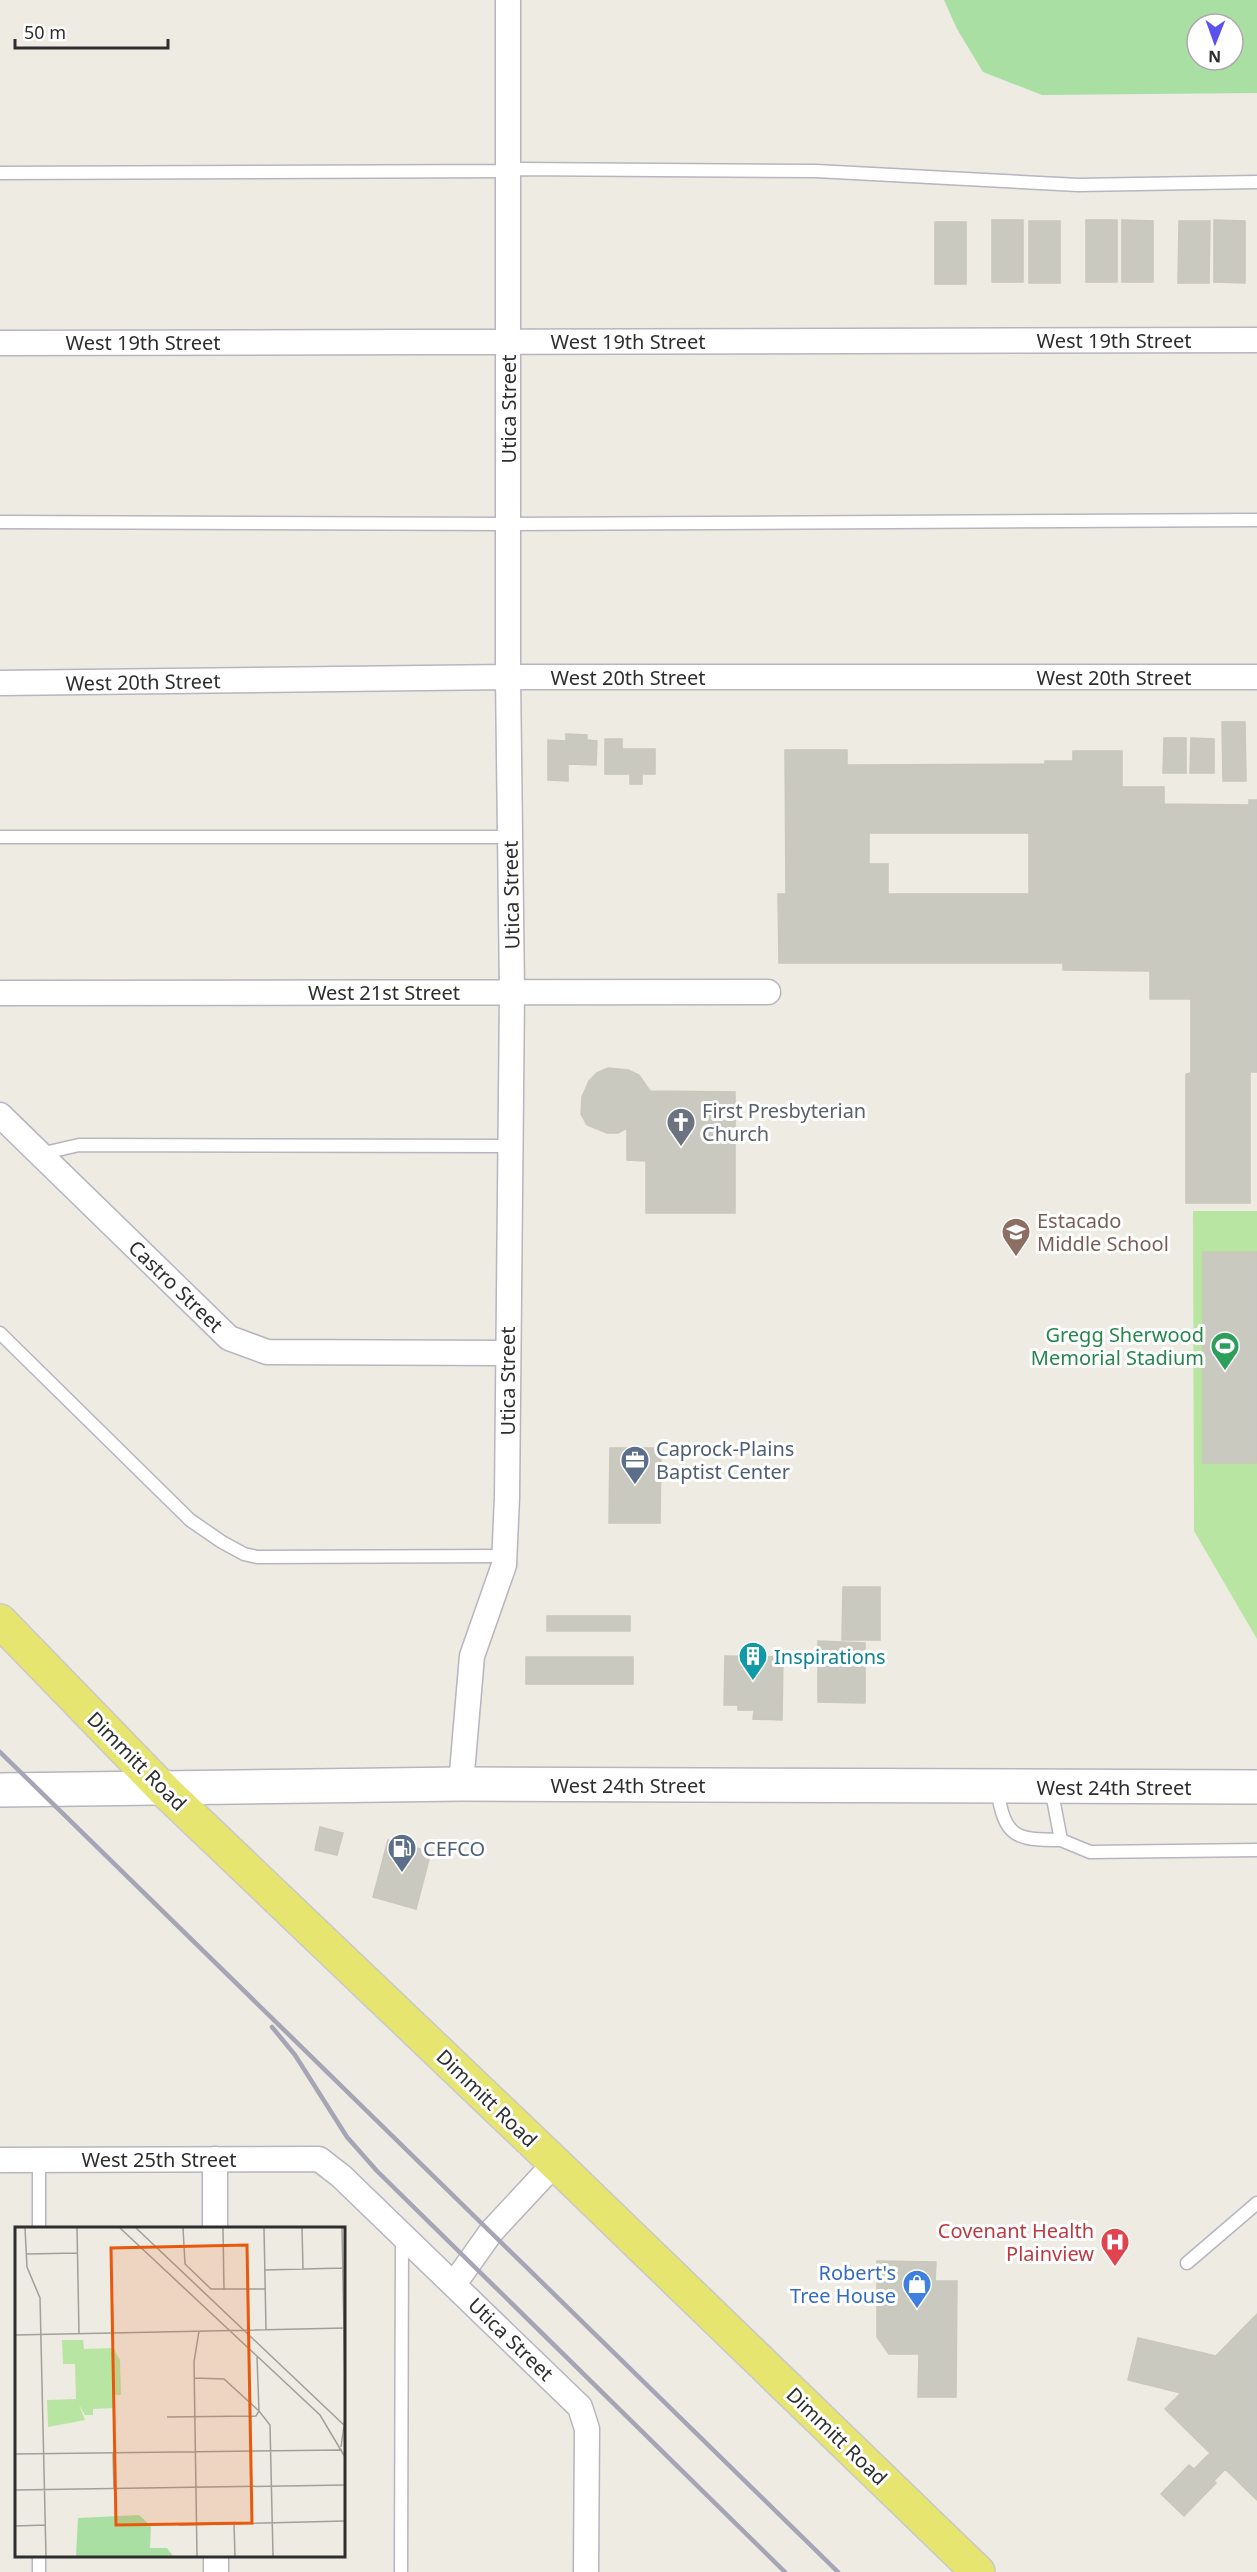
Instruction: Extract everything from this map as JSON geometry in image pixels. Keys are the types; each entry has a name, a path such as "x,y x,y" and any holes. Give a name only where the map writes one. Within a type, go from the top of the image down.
{"main road":[{"name":"Dimmitt Road","path":"0,1621 163,1789 555,2163 978,2572"},
{"name":"West 24th Street","path":"0,1790 461,1784 1257,1787"}],"street":[{"name":"Utica Street","path":"461,1784 472,1656 504,1566 507,1497 512,992 508,677 508,0"},
{"name":"West 19th Street","path":"0,343 1257,340"},
{"name":"West 20th Street","path":"0,683 508,677 1257,677"},
{"name":"West 21st Street","path":"0,993 768,992"},
{"name":"Castro Street","path":"0,1115 229,1338 267,1352 507,1353"},
{"path":"215,2159 215,2227"},
{"name":"Utica Street","path":"319,2159 341,2176 580,2407 587,2429 586,2572"},
{"name":"West 25th Street","path":"0,2160 319,2159"},
{"path":"454,2284 491,2232 555,2163"}],"lane":[{"path":"0,173 509,171 517,169 816,171 1078,185 1257,182"},
{"path":"0,522 508,524 1257,520"},
{"path":"0,837 510,837"},
{"path":"40,1154 79,1145 510,1146"},
{"path":"0,1334 190,1520 244,1554 257,1557 504,1556"},
{"path":"996,1786 1002,1817 1017,1836 1031,1840 1061,1840 1090,1852 1257,1850"},
{"path":"1051,1786 1061,1840"},
{"path":"39,2160 39,2227"},
{"path":"1187,2263 1257,2203"},
{"path":"401,2572 402,2235"}],"green space":[{"path":"944,0 1257,0 1257,93 1042,95 983,72 957,29"},
{"name":"Gregg Sherwood Memorial Stadium","path":"1193,1211 1257,1211 1257,1639 1194,1531"}],"building":[{"path":"992,220 1023,220 1023,282 992,282"},
{"path":"1086,220 1117,220 1117,282 1086,282"},
{"path":"1122,220 1153,221 1153,282 1122,282"},
{"path":"1214,220 1245,221 1245,283 1214,282"},
{"path":"1029,221 1060,221 1060,283 1029,283"},
{"path":"1179,221 1210,221 1209,283 1178,283"},
{"path":"935,222 966,222 966,284 935,284"},
{"path":"1222,722 1245,722 1246,781 1223,781"},
{"path":"566,734 587,735 587,740 597,741 596,765 568,764 568,781 548,780 548,740 566,741"},
{"path":"1164,738 1186,738 1186,773 1163,773"},
{"path":"1191,738 1214,739 1214,773 1190,773"},
{"path":"605,739 622,739 622,749 655,749 655,774 642,774 642,784 630,784 630,774 605,774"},
{"path":"785,750 847,750 847,765 1045,764 1045,761 1073,761 1073,751 1122,751 1122,787 1164,787 1164,804 1249,805 1249,800 1257,800 1257,1072 1250,1072 1250,1203 1186,1203 1186,1074 1191,1073 1191,999 1150,999 1150,971 1063,970 1063,963 779,963 778,894 786,894","holes":["869,833 1029,833 1029,894 888,894 888,864 869,864"]},
{"name":"First Presbyterian Church","path":"608,1068 628,1070 639,1075 650,1091 735,1092 735,1213 646,1213 646,1161 627,1160 627,1128 618,1133 607,1133 587,1125 581,1114 582,1097 589,1081 597,1073"},
{"path":"1203,1252 1257,1252 1257,1463 1203,1463"},
{"name":"Caprock-Plains Baptist Center","path":"610,1448 661,1448 660,1523 609,1523"},
{"path":"843,1587 880,1587 880,1640 842,1640"},
{"path":"547,1616 630,1616 630,1631 547,1631"},
{"path":"818,1641 865,1643 865,1703 818,1702"},
{"name":"Inspirations","path":"725,1656 783,1657 782,1720 753,1719 754,1710 738,1710 738,1705 724,1705"},
{"path":"526,1657 633,1657 633,1684 526,1684"},
{"path":"320,1827 343,1833 337,1855 315,1850"},
{"name":"CEFCO","path":"388,1840 431,1852 416,1909 373,1897"},
{"name":"Robert's Tree House","path":"877,2261 936,2262 935,2281 957,2281 956,2397 918,2397 919,2354 889,2354 877,2337"},
{"path":"1257,2314 1257,2500 1225,2469 1214,2481 1216,2483 1184,2516 1161,2494 1189,2465 1194,2469 1210,2453 1165,2409 1181,2393 1128,2380 1138,2338 1216,2356"}],"railway":[{"path":"0,1752 838,2572"},
{"path":"272,2027 295,2055 347,2137 377,2171 785,2572"}],"place":[{"name":"First Presbyterian Church","path":"681,1148"},
{"name":"Estacado Middle School","path":"1016,1258"},
{"name":"Gregg Sherwood Memorial Stadium","path":"1225,1372"},
{"name":"Caprock-Plains Baptist Center","path":"635,1486"},
{"name":"Inspirations","path":"753,1682"},
{"name":"CEFCO","path":"402,1874"},
{"name":"Covenant Health Plainview","path":"1115,2268"},
{"name":"Robert's Tree House","path":"917,2310"}]}
